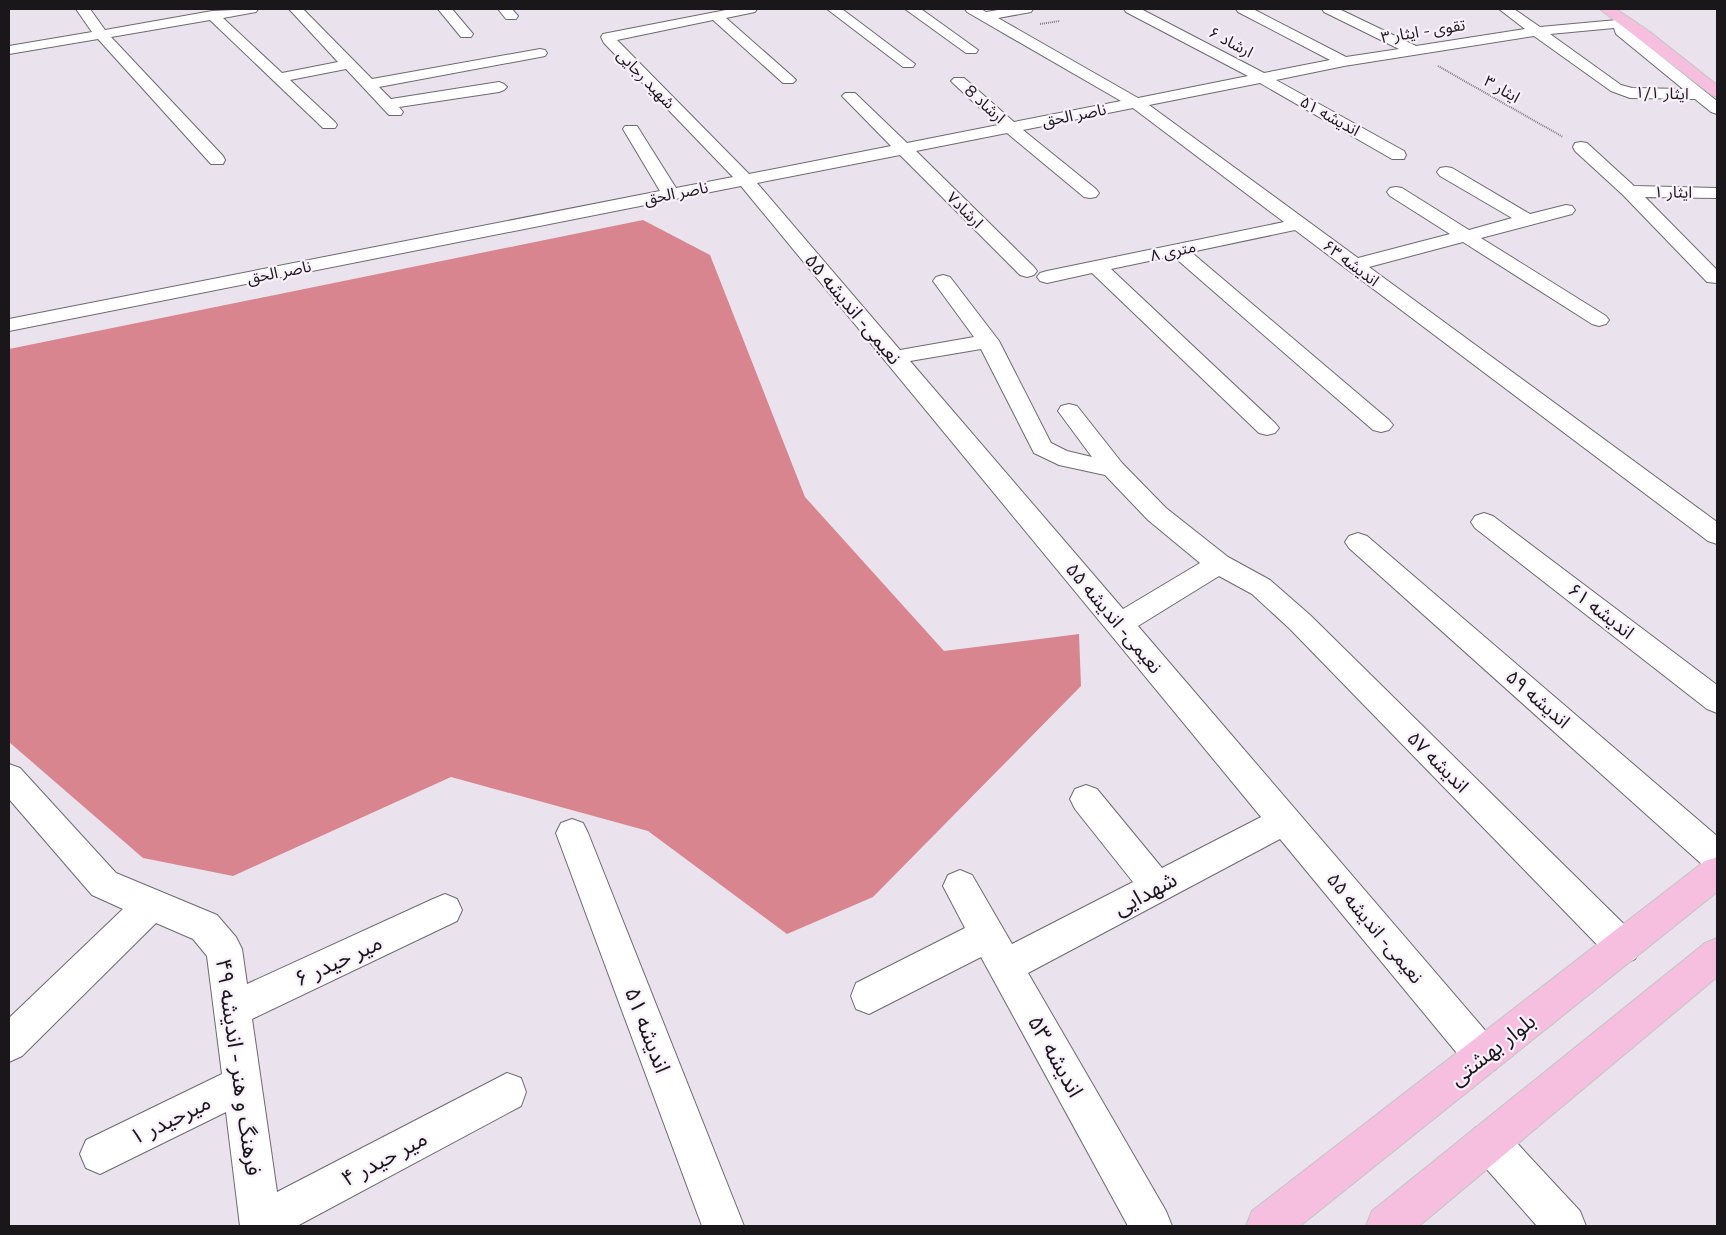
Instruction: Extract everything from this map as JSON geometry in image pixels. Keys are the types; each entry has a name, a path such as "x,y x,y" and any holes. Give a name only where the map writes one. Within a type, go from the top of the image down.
{"main road":[{"path":"1607,9 1629,16 1678,43"},
{"path":"1629,16 1717,92"},
{"name":"بلوار بهشتی","path":"1267,1226 1717,872"},
{"path":"1387,1226 1717,955"}],"street":[{"path":"83,9 101,34 217,160"},
{"path":"9,50 251,9"},
{"path":"296,9 391,108 499,87"},
{"path":"445,9 466,34"},
{"name":"شهید رجایی","path":"745,180 608,37 750,9"},
{"path":"834,9 908,64"},
{"path":"912,9 971,50"},
{"path":"978,12 1026,9"},
{"name":"ارشاد ۶","path":"1131,9 1262,78"},
{"path":"1242,9 1344,62"},
{"path":"1329,9 1412,50"},
{"path":"1506,9 1539,31"},
{"name":"اندیشه ۶۳","path":"978,12 1136,103 1717,535"},
{"path":"655,14 668,25"},
{"path":"212,15 329,125"},
{"path":"716,16 788,80"},
{"path":"1629,16 1621,28 1622,31 1717,109"},
{"name":"تقوی - ایثار ۳","path":"1344,62 1629,16"},
{"name":"ایثار ۱/۱","path":"1539,31 1616,88 1623,91 1700,94"},
{"path":"368,84 540,53"},
{"name":"ناصر الحق","path":"9,325 1344,62"},
{"path":"279,78 349,64"},
{"name":"اندیشه ۵۱","path":"1262,78 1398,155"},
{"name":"ارشاد 8","path":"958,80 1010,128 1090,193"},
{"name":"ارشاد۷","path":"850,96 1027,271"},
{"path":"631,129 671,194"},
{"path":"1581,147 1629,191 1714,278"},
{"path":"1446,172 1528,220"},
{"name":"نعیمی- اندیشه ۵۵","path":"745,180 1483,1056"},
{"name":"ایثار ۱","path":"1629,191 1717,193"},
{"path":"1396,192 1598,320"},
{"path":"1354,265 1566,210"},
{"name":"۸ متری","path":"1047,277 1299,224"},
{"path":"1177,250 1380,425"},
{"path":"1097,267 1267,428"},
{"path":"943,281 988,341 1042,448 1053,456 1113,469"},
{"path":"894,357 988,341"},
{"name":"اندیشه ۵۷","path":"1069,411 1113,469 1157,514 1218,564 1261,587 1300,622 1623,947"},
{"name":"اندیشه ۶۱","path":"1484,522 1717,701"},
{"name":"اندیشه ۵۹","path":"1358,542 1717,856"},
{"path":"1119,624 1218,564"},
{"name":"فرهنگ و هنر - اندیشه ۴۹","path":"9,777 104,884 204,927 224,949 261,1225"},
{"path":"1086,799 1157,887"},
{"name":"شهدایی","path":"869,996 997,951 1157,887 1284,821"},
{"name":"اندیشه ۵۱","path":"572,833 723,1226"},
{"name":"اندیشه ۵۳","path":"960,886 1151,1226"},
{"path":"9,1043 152,904"},
{"name":"میر حیدر ۶","path":"231,1010 445,910"},
{"name":"میرحیدر ۱","path":"100,1154 241,1085"},
{"name":"میر حیدر ۴","path":"261,1225 507,1092"},
{"path":"1489,1142 1565,1226"}],"path":[{"name":"ایثار ۳","path":"1412,50 1581,147"}],"shaded area":[{"path":"643,220 710,255 805,497 944,651 1079,634 1081,686 873,897 787,934 648,831 451,777 233,876 143,858 9,742 9,349"}]}
